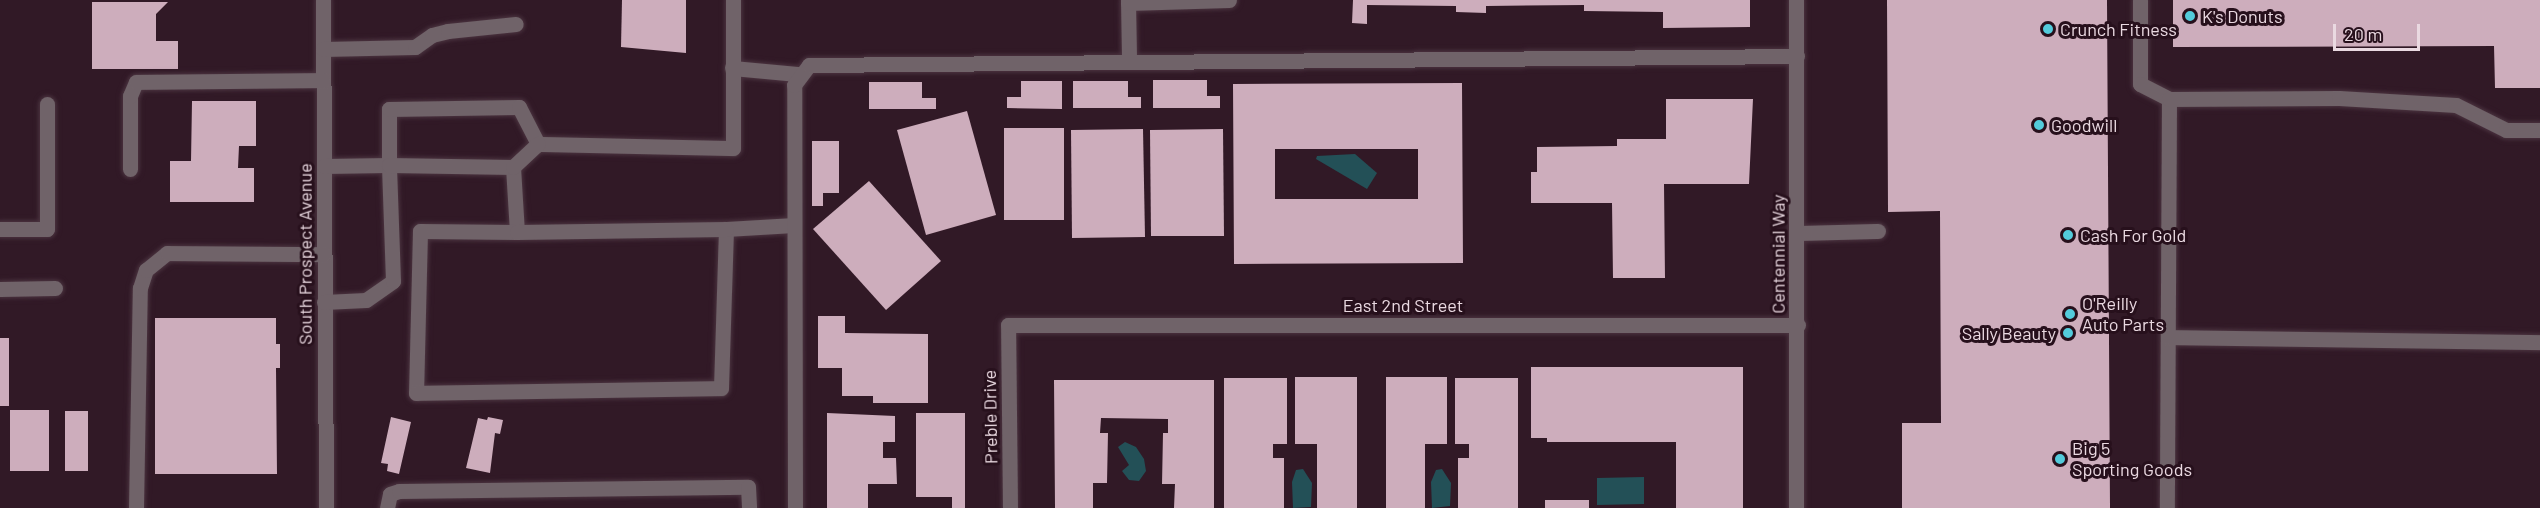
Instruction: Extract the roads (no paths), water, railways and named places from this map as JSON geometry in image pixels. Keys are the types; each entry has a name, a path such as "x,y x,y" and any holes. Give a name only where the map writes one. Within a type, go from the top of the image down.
{"street":[{"name":"South Prospect Avenue","path":"323,0 326,508"},
{"path":"324,166 513,167 538,144 733,148 733,0"},
{"path":"1129,60 1128,2 1229,0"},
{"name":"Centennial Way","path":"1796,0 1796,508"},
{"path":"2140,0 2140,84 2169,99 2339,98 2456,105 2506,130 2540,130"},
{"path":"323,49 415,47 432,35 448,30 516,24"},
{"path":"795,508 794,85 798,74 809,65 825,62 1797,56"},
{"path":"732,68 798,74"},
{"path":"130,169 130,96 136,82 323,80"},
{"path":"2167,508 2169,99"},
{"path":"0,229 47,228 47,104"},
{"path":"324,302 366,300 393,281 389,109 519,107 538,144"},
{"path":"513,167 517,232"},
{"path":"726,228 722,388 416,393 420,231 517,232 794,225"},
{"path":"1797,233 1878,231"},
{"path":"136,508 140,288 146,270 168,253 324,254"},
{"path":"0,289 55,288"},
{"name":"East 2nd Street","path":"1008,325 1797,325"},
{"name":"Preble Drive","path":"1008,325 1010,508"},
{"path":"2169,337 2540,342"},
{"path":"387,508 390,494 399,491 748,487 749,508"}],"water":[{"path":"1355,154 1377,173 1367,189 1316,159 1317,156"},
{"path":"1125,442 1136,447 1144,459 1146,471 1139,481 1129,480 1122,471 1129,465 1118,447"},
{"path":"1303,469 1312,483 1311,507 1293,508 1292,482 1296,470"},
{"path":"1442,469 1451,483 1450,506 1432,508 1431,482 1436,470"},
{"path":"1644,477 1644,504 1597,505 1597,478"}],"place":[{"name":"K's Donuts","path":"2190,16"},
{"name":"Crunch Fitness","path":"2048,29"},
{"name":"Goodwill","path":"2039,125"},
{"name":"Cash For Gold","path":"2068,235"},
{"name":"O'Reilly Auto Parts","path":"2070,314"},
{"name":"Sally Beauty","path":"2068,333"},
{"name":"Big 5 Sporting Goods","path":"2060,459"}]}
